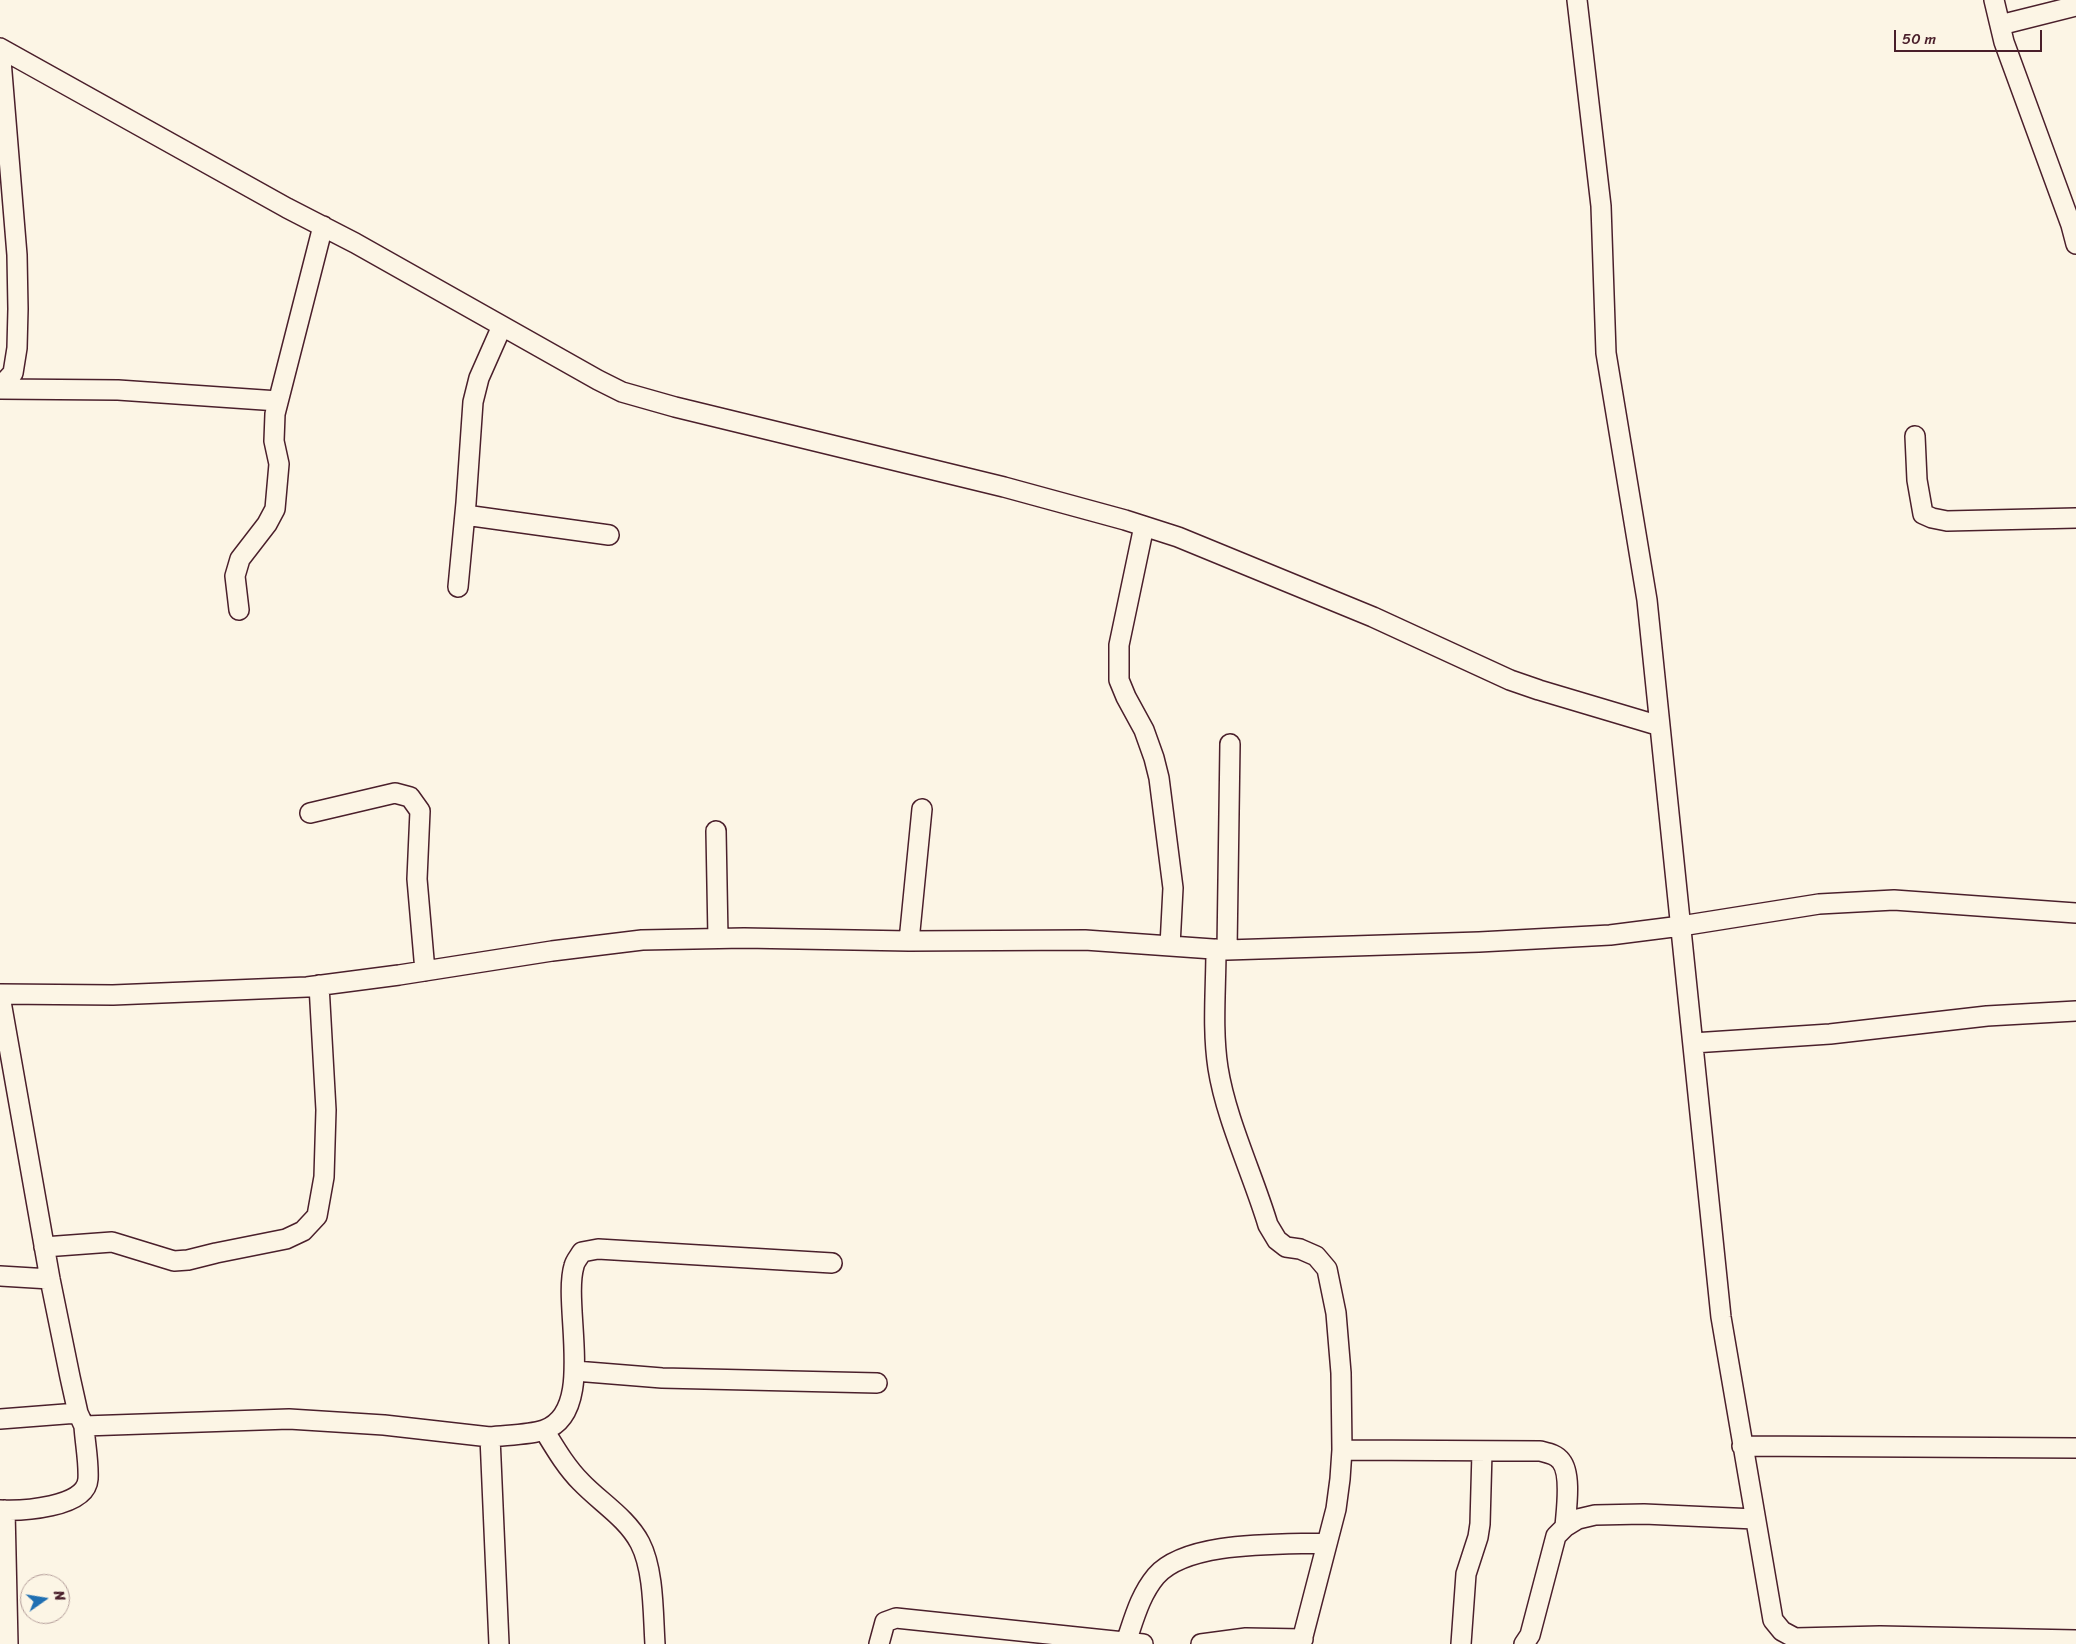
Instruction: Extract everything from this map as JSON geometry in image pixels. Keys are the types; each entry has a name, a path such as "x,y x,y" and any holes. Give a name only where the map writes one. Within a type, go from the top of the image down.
{"street":[{"path":"1577,0 1601,206 1606,353 1647,600 1721,1317 1773,1620 1782,1638 1814,1639 1880,1636 2076,1640"},
{"path":"1994,0 2018,81 2071,225 2076,244"},
{"path":"2000,25 2076,6"},
{"path":"0,48 622,392 675,407 1004,487 1144,526 1239,561 1373,617 1510,680 1660,726"},
{"path":"0,48 16,255 18,309 14,373 0,388"},
{"path":"239,610 235,576 240,559 267,524 274,510 279,464 274,441 278,400 323,226"},
{"path":"458,586 465,515 472,402 479,378 502,326"},
{"path":"0,388 118,390 278,400"},
{"path":"1915,436 1917,480 1923,514 1947,521 2076,518"},
{"path":"465,515 609,535"},
{"path":"1144,526 1119,645 1119,680 1144,730 1159,778 1173,888 1170,946"},
{"path":"1201,1644 1246,1638 1302,1642 1336,1509 1342,1450 1341,1374 1336,1313 1327,1269 1316,1256 1300,1249 1286,1247 1277,1240 1268,1225 1225,1098 1218,1070 1214,1016 1222,950 1230,744"},
{"path":"310,813 395,793 410,797 420,811 417,879 425,971"},
{"path":"909,941 922,809"},
{"path":"716,831 718,938"},
{"path":"8,1644 3,1510 48,1506 68,1502 80,1494 88,1481 81,1419 50,1279 0,995 113,995 318,985 425,971 543,952 642,940 718,938 909,941 1085,940 1222,950 1551,939 1610,935 1681,926 1819,904 1894,900 2076,913"},
{"path":"44,1247 112,1242 174,1261 181,1261 286,1239 304,1231 317,1216 324,1177 326,1110 318,985"},
{"path":"1693,1043 1830,1034 1987,1016 2076,1011"},
{"path":"0,1419 288,1418 384,1425 490,1437 544,1430 561,1419 569,1400 575,1372 572,1280 574,1264 582,1252 598,1249 832,1263"},
{"path":"0,1276 50,1279"},
{"path":"575,1372 662,1378 877,1383"},
{"path":"544,1430 566,1464 581,1482 625,1522 640,1543 648,1569 656,1644"},
{"path":"490,1437 499,1644"},
{"path":"1742,1446 2076,1448"},
{"path":"1342,1450 1540,1451 1551,1453 1561,1459 1566,1468 1565,1527"},
{"path":"1461,1644 1466,1574 1478,1537 1480,1524 1482,1452"},
{"path":"1524,1644 1530,1635 1556,1536 1565,1527 1578,1519 1619,1514 1755,1519"},
{"path":"879,1644 885,1622 896,1618 1134,1643 1138,1606 1146,1590 1158,1574 1188,1556 1232,1547 1326,1543"}]}
